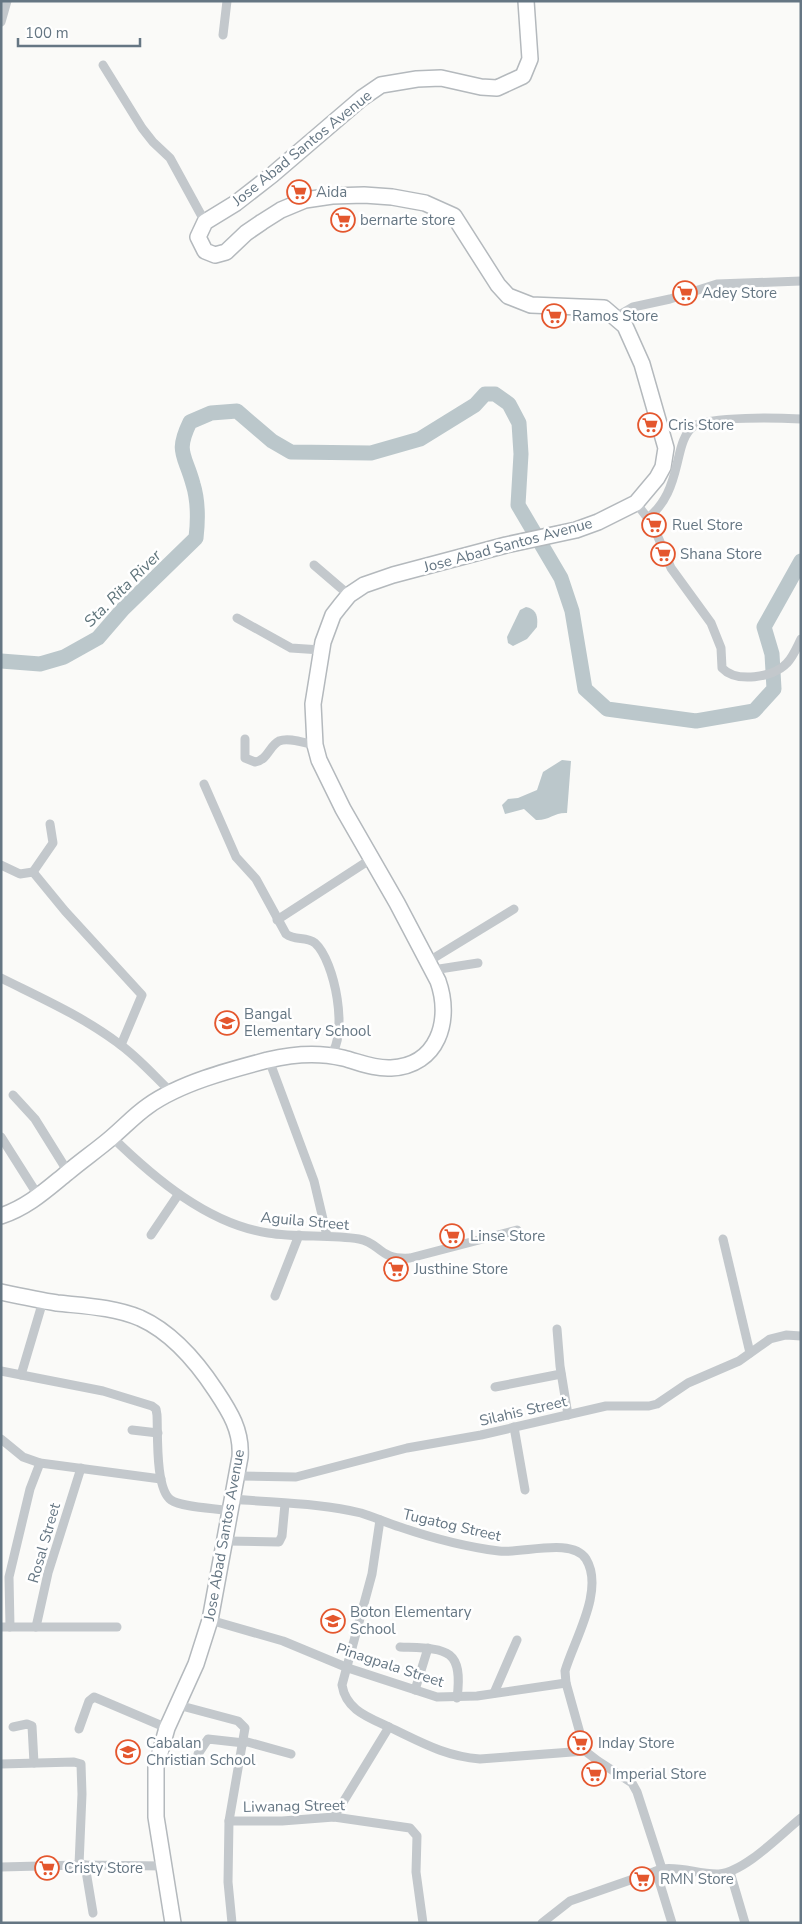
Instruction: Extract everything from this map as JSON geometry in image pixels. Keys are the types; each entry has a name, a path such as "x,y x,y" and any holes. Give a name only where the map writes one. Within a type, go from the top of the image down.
{"highway":[{"name":"Jose Abad Santos Avenue","path":"1,1216 15,1211 39,1197 146,1107 172,1093 221,1074 296,1054 330,1056 388,1068 404,1065 423,1055 439,1036 445,1016 441,988 431,966 332,788 315,745 313,704 321,650 333,615 349,595 376,580 506,545 576,530 598,522 636,503 657,478 663,467 666,448 635,345 624,326 604,308 593,306 531,305 508,296 498,284 454,216 440,208 425,203 392,197 364,195 332,196 304,200 281,210 246,233 226,252 215,255 205,251 198,238 205,222 236,203 272,176 362,98 381,85 428,78 497,88 522,76 530,59 526,1"},
{"name":"Jose Abad Santos Avenue","path":"1,1292 43,1301 122,1312 140,1318 160,1329 180,1346 210,1381 237,1426 241,1448 226,1541 210,1620 178,1705 167,1728 156,1766 156,1817 173,1923"}],"street":[{"path":"1,22 7,1"},
{"path":"223,35 228,1"},
{"path":"103,65 142,128 153,142 170,158 205,222"},
{"path":"616,317 633,307 670,299 717,284 801,281"},
{"path":"648,517 664,500 672,483 686,434 694,426 747,418 801,419"},
{"path":"636,503 648,517 667,561 711,623 721,648 722,668 726,672 737,676 760,676 786,664 801,639"},
{"path":"314,565 349,595"},
{"path":"237,618 291,648 321,650"},
{"path":"245,739 245,758 255,762 267,756 279,742 286,740 315,745"},
{"path":"204,784 236,857 256,879 277,920 290,937 308,939 320,948 330,971 336,993 339,1024 338,1041 330,1056"},
{"path":"1,865 20,874 33,872 53,843 50,824"},
{"path":"277,920 371,859"},
{"path":"33,872 65,911 142,994 121,1045"},
{"path":"431,966 514,909"},
{"path":"431,966 478,963"},
{"path":"1,978 87,1022 121,1045 172,1093"},
{"path":"269,1060 314,1181 326,1236"},
{"path":"13,1095 34,1119 68,1172"},
{"path":"1,1137 39,1197"},
{"name":"Aguila Street","path":"112,1137 149,1173 178,1195 223,1218 268,1234 326,1236 361,1240 391,1258 399,1259 410,1258 517,1230"},
{"path":"151,1235 178,1195"},
{"path":"275,1296 298,1235"},
{"path":"723,1239 750,1353"},
{"path":"21,1375 43,1301"},
{"path":"558,1329 561,1374 568,1415"},
{"name":"Silahis Street","path":"237,1476 272,1478 308,1475 336,1465 407,1448 514,1428 606,1406 640,1407 657,1404 688,1383 730,1366 770,1339 786,1335 801,1336"},
{"path":"1,1371 102,1391 152,1406 156,1409 161,1479 40,1464 23,1457 1,1439"},
{"path":"495,1387 561,1374"},
{"path":"514,1428 525,1490"},
{"path":"132,1430 158,1433"},
{"path":"40,1464 30,1489 9,1577 6,1627 117,1627"},
{"name":"Rosal Street","path":"36,1627 48,1573 81,1468"},
{"name":"Tugatog Street","path":"161,1479 166,1495 176,1502 232,1505 284,1504 350,1511 403,1528 484,1549 520,1552 565,1548 580,1553 589,1566 592,1584 588,1606 565,1671 566,1683 586,1751"},
{"path":"226,1541 279,1542 282,1536 284,1504"},
{"path":"380,1520 372,1574 342,1685 344,1696 350,1705 358,1712 450,1756 480,1759 586,1751 632,1783 638,1792 672,1923"},
{"name":"Pinagpala Street","path":"210,1620 283,1641 348,1668 437,1697 457,1698 494,1694 566,1683"},
{"path":"494,1694 517,1640"},
{"path":"400,1647 443,1650 455,1661 460,1677 457,1698"},
{"path":"415,1690 428,1648"},
{"path":"79,1730 89,1701 94,1697 167,1728"},
{"path":"178,1705 243,1724 245,1728 229,1821 228,1882 232,1923"},
{"path":"13,1727 27,1724 32,1726 34,1763"},
{"path":"334,1817 389,1727"},
{"path":"198,1754 208,1739 244,1742 291,1754"},
{"path":"1,1764 74,1762 81,1764 82,1865 93,1913"},
{"name":"Liwanag Street","path":"229,1821 291,1821 334,1817 410,1828 415,1831 416,1872 423,1923"},
{"path":"542,1923 570,1901 659,1870 677,1868 703,1873 730,1872 742,1865 801,1818"},
{"path":"1,1867 82,1865 164,1866"},
{"path":"730,1872 745,1923"}],"shaded area":[{"path":"526,607 535,612 537,627 527,639 513,646 508,643 507,637 520,610"},
{"path":"562,760 571,761 567,813 540,820 536,820 524,809 505,814 502,805 508,799 518,798 537,790 543,772"}],"waterway":[{"name":"Sta. Rita River","path":"1,661 40,664 64,657 98,638 123,609 196,538 196,497 182,447 185,432 190,422 211,413 237,411 272,441 291,452 371,453 420,439 475,405 485,394 495,394 509,404 519,423 521,454 518,505 561,578 572,611 585,689 607,709 696,721 754,711 774,689 772,654 764,627 801,561"}],"place":[{"name":"Aida","path":"299,192"},
{"name":"bernarte store","path":"343,220"},
{"name":"Adey Store","path":"685,293"},
{"name":"Ramos Store","path":"554,316"},
{"name":"Cris Store","path":"650,425"},
{"name":"Ruel Store","path":"654,525"},
{"name":"Shana Store","path":"663,554"},
{"name":"Bangal Elementary School","path":"227,1023"},
{"name":"Linse Store","path":"452,1236"},
{"name":"Justhine Store","path":"396,1269"},
{"name":"Boton Elementary School","path":"333,1621"},
{"name":"Inday Store","path":"580,1743"},
{"name":"Cabalan Christian School","path":"128,1752"},
{"name":"Imperial Store","path":"594,1774"},
{"name":"Cristy Store","path":"47,1868"},
{"name":"RMN Store","path":"642,1879"}]}
